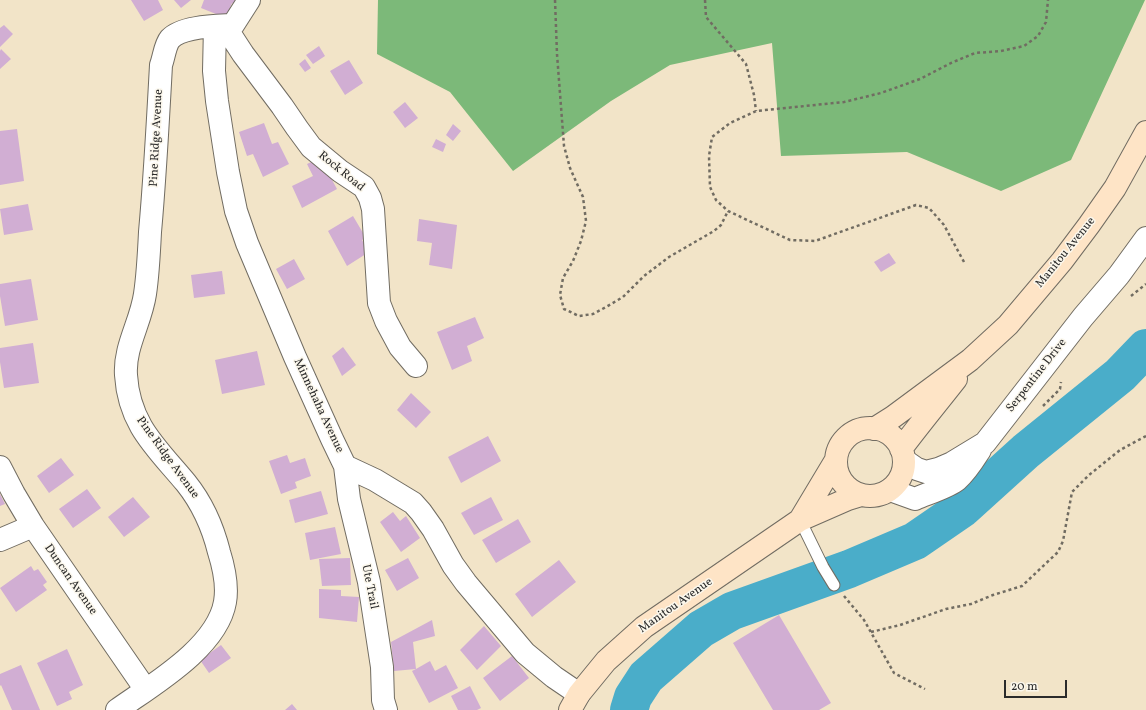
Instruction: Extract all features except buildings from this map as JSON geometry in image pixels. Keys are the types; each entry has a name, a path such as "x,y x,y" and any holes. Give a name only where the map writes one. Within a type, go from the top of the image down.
{"main road":[{"name":"Manitou Avenue","path":"874,429 893,417 970,360 1008,325 1090,226 1115,188 1146,132"},
{"name":"Manitou Avenue","path":"902,455 918,426 937,404 970,360"},
{"path":"862,429 874,429 886,432 895,439 902,455 901,477 890,490 874,496 861,495 849,489 842,481 837,471 836,460 841,444 848,436 862,429"},
{"name":"Manitou Avenue","path":"800,520 836,460"},
{"name":"Manitou Avenue","path":"575,702 606,661 644,627 800,520 861,495"}],"street":[{"name":"Pine Ridge Avenue","path":"117,710 175,668 207,640 216,628 222,614 226,592 224,572 216,542 207,518 197,498 188,485 159,452 139,424 132,408 125,373 127,353 141,316 145,294 154,192 161,65 167,45 170,39 176,34 215,26 233,25 250,0"},
{"name":"Rock Road","path":"215,26 230,34 311,147 340,171 364,187 374,209 379,303 386,321 400,346 416,366"},
{"name":"Minnehaha Avenue","path":"215,26 214,71 217,101 228,172 236,211 247,243 295,357 345,466 375,480 413,504 421,512 433,529 453,565 466,583 525,653 554,677 575,702"},
{"name":"Serpentine Drive","path":"902,455 917,469 926,472 952,463 985,443 1119,275 1146,238"},
{"path":"890,490 915,499 956,481 968,469 985,443"},
{"name":"Ute Trail","path":"345,466 349,499 369,582 382,667 383,700 386,710"},
{"name":"Duncan Avenue","path":"0,467 33,526 146,690"},
{"path":"0,540 33,526"}],"lane":[{"path":"800,520 823,567 834,585"}],"path":[{"path":"555,0 557,54 564,146 570,168 582,197 586,221 581,241 573,261 563,278 560,295 564,309 579,316 593,314 623,297 644,276 669,257 722,225 728,211"},
{"path":"705,0 706,17 746,64 754,95 756,111"},
{"path":"964,262 944,226 929,208 916,205 815,241 790,240 728,211 716,200 710,188 709,156 712,138 730,123 756,111 844,102 881,93 920,79 951,63 975,53 1001,51 1024,46 1038,36 1046,22 1048,0"},
{"path":"871,632 900,625 946,608 971,604 1022,586 1058,552 1063,541 1072,492 1089,475 1120,450 1146,436"},
{"path":"834,585 864,620 894,673 925,689"}],"green space":[{"path":"378,0 1145,0 1071,160 1001,191 907,152 781,156 772,43 670,65 611,101 513,171 450,92 377,54"}],"waterway":[{"path":"629,710 633,697 646,677 701,629 732,611 849,569 915,541 963,508 1026,451 1120,375 1146,348"}]}
